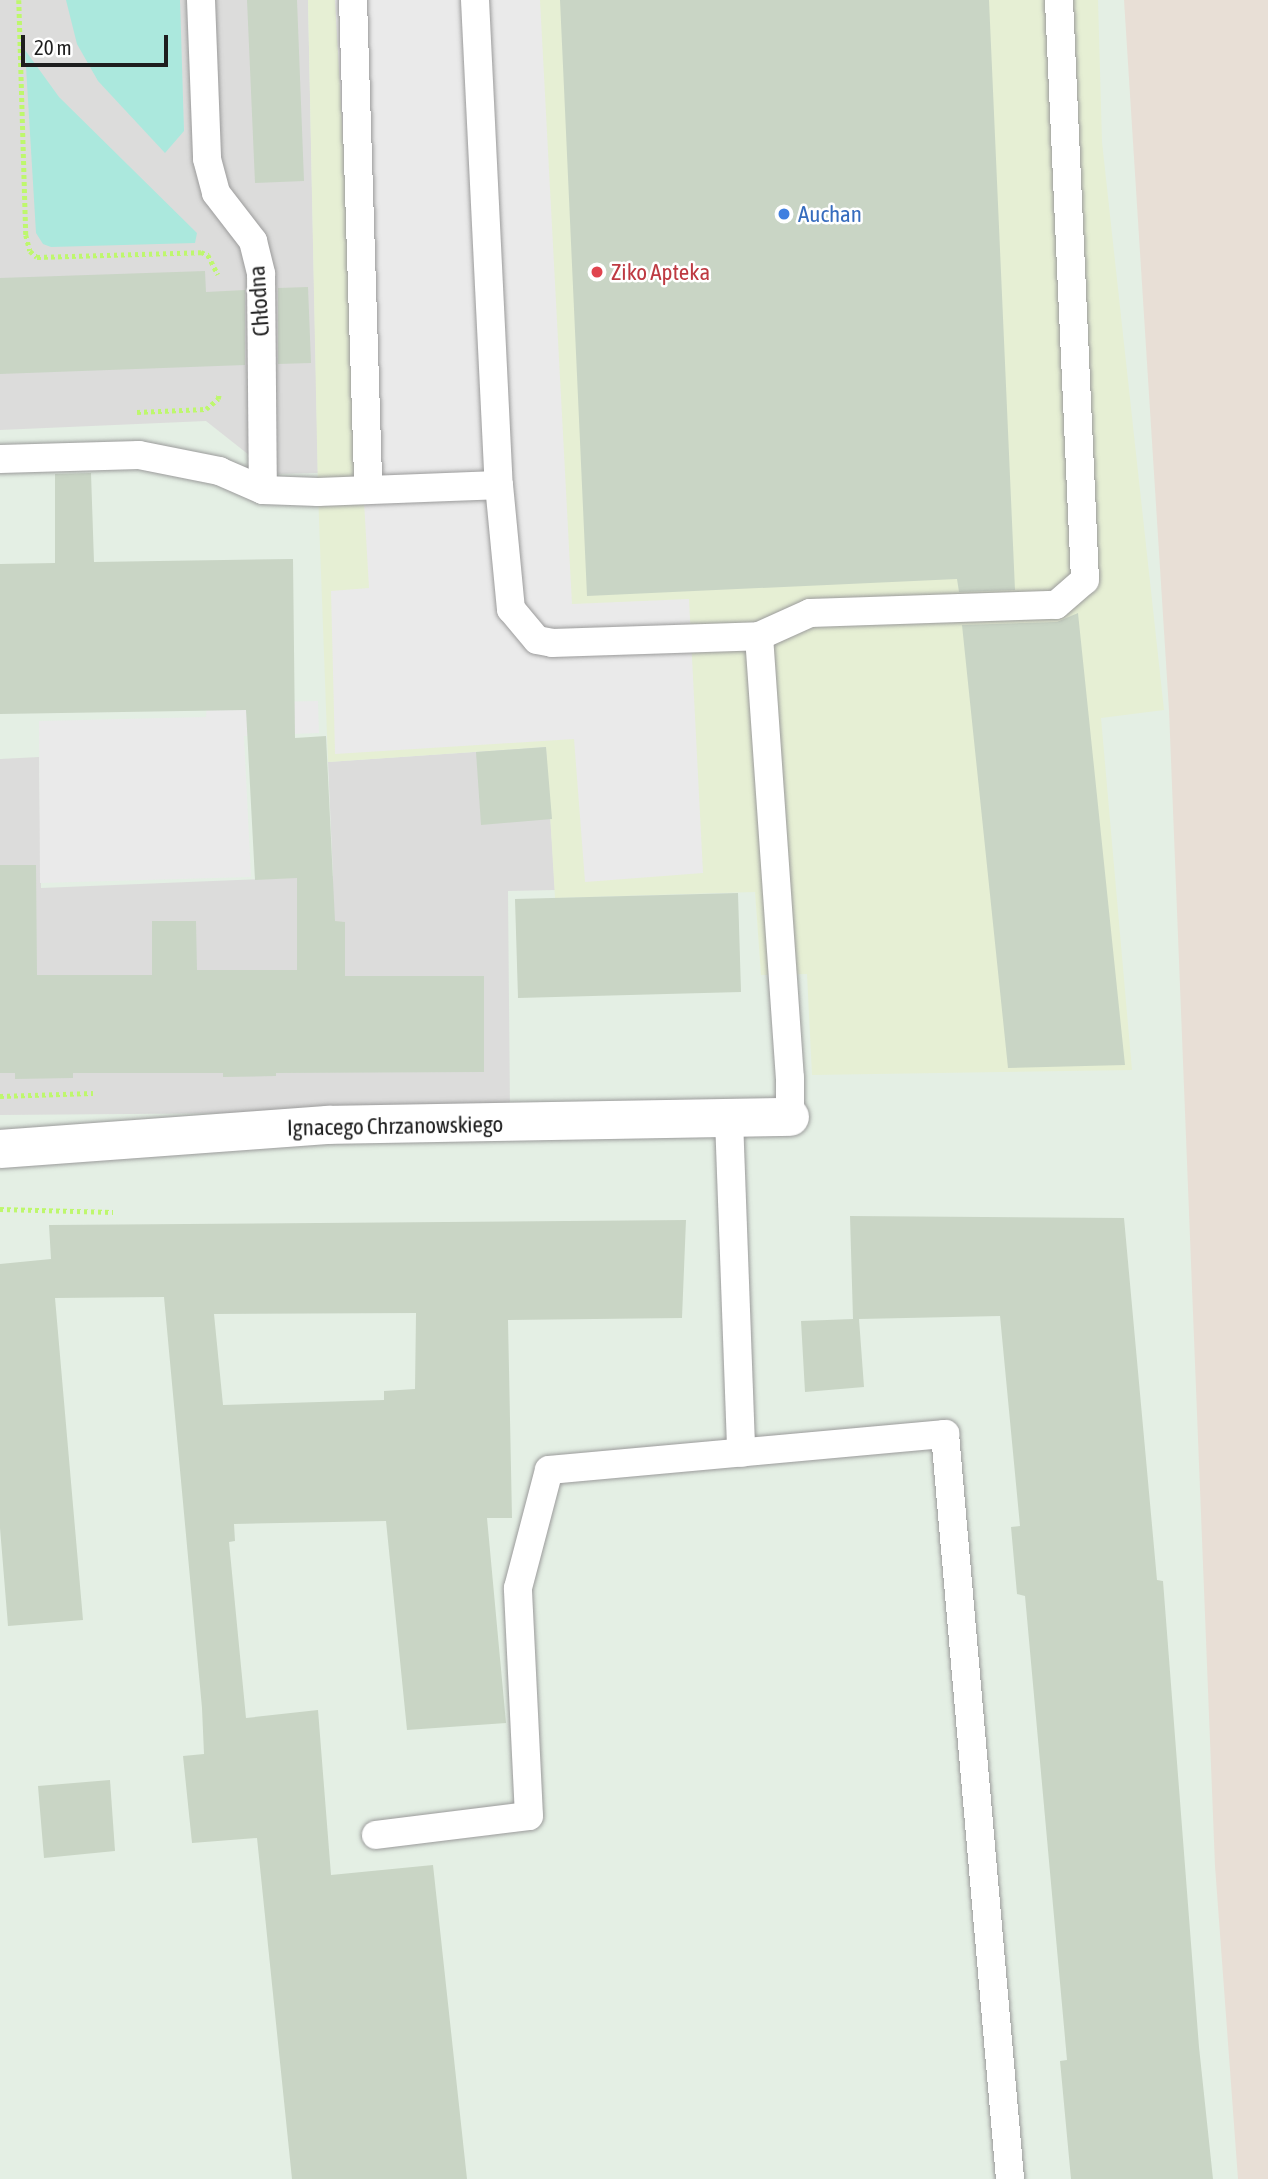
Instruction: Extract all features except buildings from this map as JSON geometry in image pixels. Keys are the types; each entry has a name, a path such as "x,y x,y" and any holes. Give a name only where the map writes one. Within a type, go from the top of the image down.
{"street":[{"name":"Ignacego Chrzanowskiego","path":"0,1149 328,1125 790,1117"}],"lane":[{"name":"Chłodna","path":"201,0 206,159 216,193 253,241 261,274 263,490"},
{"path":"353,0 369,489"},
{"path":"475,0 499,485 511,609 537,640 552,643 759,636 810,613 1056,605 1085,580 1059,0"},
{"path":"0,459 139,455 219,471 263,490 499,485"},
{"path":"759,636 790,1078 790,1117"},
{"path":"729,1119 741,1453"},
{"path":"376,1835 529,1816 518,1588 549,1470 945,1434 1010,2179"}],"path":[{"path":"19,0 26,235 30,250 37,257 201,252 208,255 221,281"},
{"path":"123,413 206,409 218,399 221,388"},
{"path":"0,1209 113,1212"}],"shaded area":[{"path":"0,0 308,0 318,473 273,474 206,421 0,430"},
{"path":"66,0 180,0 184,131 165,153 98,81 77,44"},
{"path":"308,0 1098,0 1102,142 1164,710 1101,718 1132,1070 812,1075 807,974 761,975 755,892 555,898 546,747 328,762 318,492"},
{"path":"335,0 540,0 572,604 689,599 703,873 585,882 574,739 335,754 331,591 369,588"},
{"path":"1124,0 1268,0 1268,2179 1238,2179 1215,1866 1169,710"},
{"path":"25,50 59,97 197,233 195,243 51,247 43,244 36,233"},
{"path":"318,701 319,733 244,736 251,877 40,883 39,721 206,717 207,703"},
{"path":"546,747 555,890 508,891 510,1111 0,1115 0,759 39,757 41,888 333,876 328,762"}],"place":[{"name":"Auchan","path":"784,214"},
{"name":"Ziko Apteka","path":"597,272"}]}
